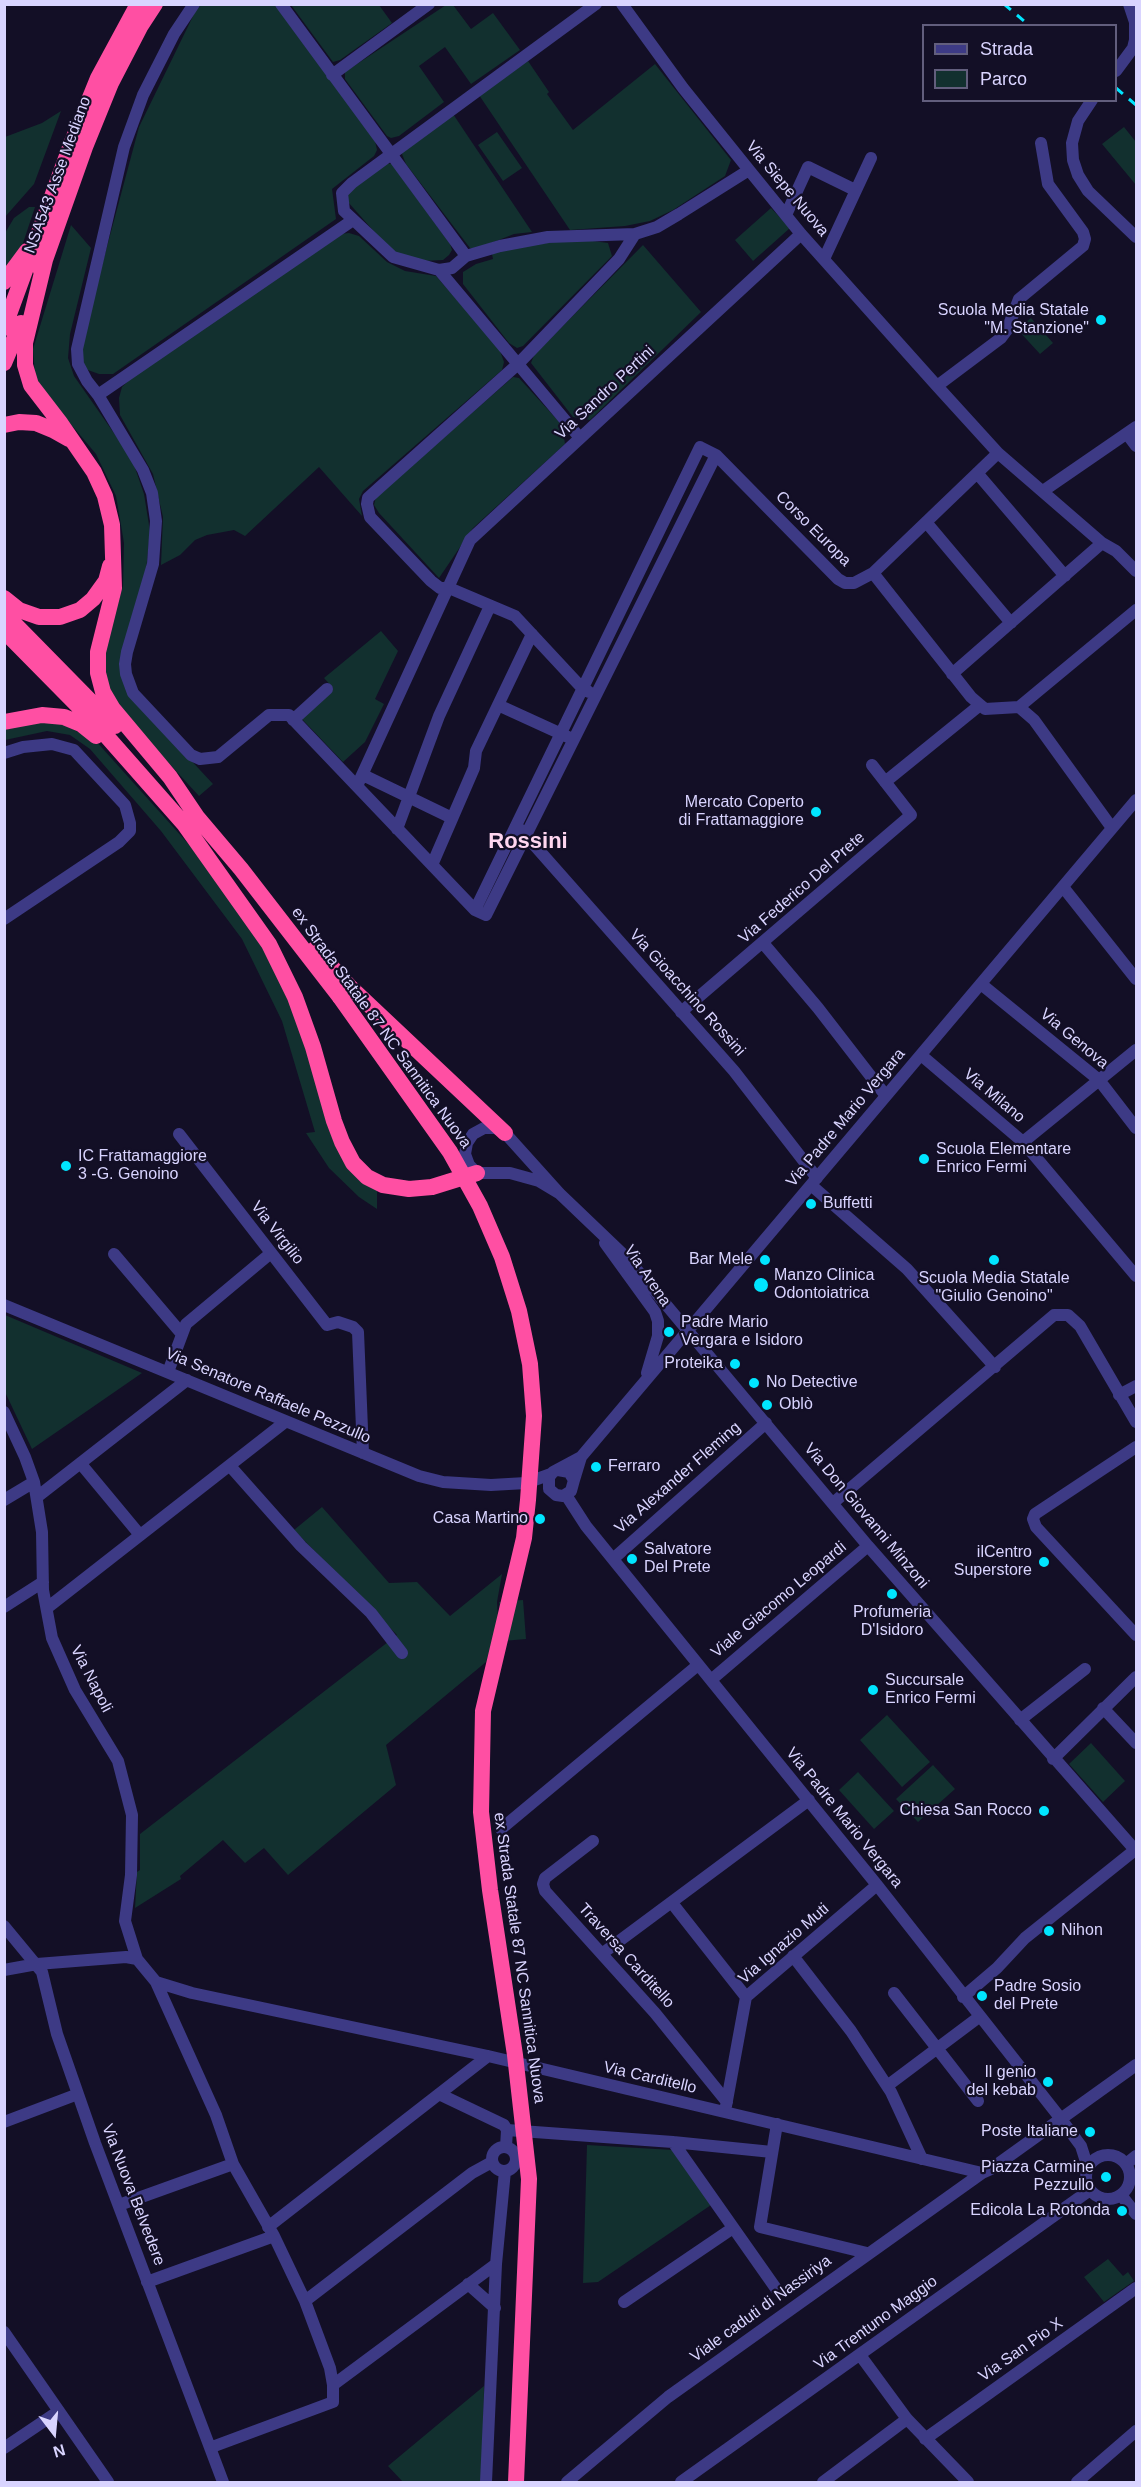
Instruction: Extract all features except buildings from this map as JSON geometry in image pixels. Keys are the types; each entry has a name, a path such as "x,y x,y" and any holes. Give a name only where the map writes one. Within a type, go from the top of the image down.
{"highway":[{"name":"NSA543 Asse Mediano","path":"4,363 45,260 52,221 72,142 98,78 138,4"},
{"name":"NSA543 Asse Mediano","path":"4,328 111,83 140,27 155,4"},
{"path":"4,282 52,221"},
{"path":"45,260 25,344 25,365 31,385 94,472 105,496 112,525 114,588 98,652 98,673 103,692 120,717 170,777 191,820 269,944 284,972 314,1047 342,1142 353,1163 367,1177 383,1185 409,1189 432,1187 477,1173"},
{"path":"4,425 19,422 36,423 75,443"},
{"path":"4,598 19,610 39,617 60,616 80,610 93,600 106,581 114,554"},
{"name":"ex Strada Statale 87 NC Sannitica Nuova","path":"4,613 105,715 191,820"},
{"name":"ex Strada Statale 87 NC Sannitica Nuova","path":"4,631 139,771 241,869 340,997 450,1152 480,1206 502,1257 519,1311 530,1364 534,1416 528,1500 524,1538 483,1711 481,1812 490,1890 515,2055 529,2179 516,2482"},
{"path":"4,722 42,715 64,717 81,724 139,771"},
{"path":"241,869 349,986 506,1133"}],"street":[{"path":"194,4 174,34 143,95 124,147 77,349 78,364 143,470 152,493 156,521 153,564 125,664 126,674 133,693 191,754 200,759 218,757 269,715 289,715 360,781 398,829 480,913"},
{"path":"281,4 466,256"},
{"path":"332,75 429,4"},
{"path":"596,4 390,154 342,193 344,212 393,257 439,270 452,268 466,256 500,246 548,237 635,234 680,214 749,171"},
{"name":"Via Siepe Nuova","path":"622,4 749,171 801,234 937,386 998,453 1137,571"},
{"path":"1117,70 1127,57 1135,40 1135,22 1129,4"},
{"path":"1091,102 1078,121 1072,142 1073,160 1078,175 1088,191 1137,237"},
{"path":"937,386 1001,338 1019,299 1083,246 1085,239 1083,232 1048,184 1041,142"},
{"path":"824,259 871,158"},
{"path":"786,215 808,167 855,190"},
{"path":"98,395 352,220"},
{"path":"595,696 582,688 515,616 449,588 440,588 431,581 370,517 367,511 368,498 518,364 619,259 635,234"},
{"name":"Via Sandro Pertini","path":"449,588 470,540 801,234"},
{"path":"439,270 580,438"},
{"path":"1043,491 1132,430 1137,446"},
{"name":"Corso Europa","path":"582,688 700,447 716,455 838,579 845,583 854,583 873,573 998,453"},
{"path":"480,913 526,834 716,455"},
{"path":"977,473 1065,576"},
{"path":"927,522 1011,623"},
{"path":"952,674 1102,543"},
{"path":"873,573 952,674 985,709 1019,707 1137,610"},
{"path":"360,781 449,588"},
{"path":"398,829 439,716 490,606"},
{"path":"432,865 474,768 476,751 532,634"},
{"path":"480,913 516,824 582,688"},
{"path":"293,720 327,689"},
{"path":"498,705 573,740"},
{"path":"872,765 885,782 980,705"},
{"path":"1019,707 1034,720 1112,828"},
{"path":"4,753 23,747 52,744 74,750 125,805 130,831 119,842 4,919"},
{"path":"551,753 563,759"},
{"path":"360,781 409,797 452,818"},
{"name":"Via Federico Del Prete","path":"681,1012 912,815 885,782"},
{"name":"Via Padre Mario Vergara","path":"555,1472 581,1457 1137,800"},
{"name":"Via Gioacchino Rossini","path":"516,824 734,1071 814,1181 907,1269 995,1367"},
{"path":"1063,887 1137,980"},
{"path":"763,943 886,1096"},
{"name":"Via Genova","path":"981,984 1098,1080 1137,1128"},
{"path":"1023,1142 1137,1050"},
{"name":"Via Milano","path":"921,1055 1023,1142 1137,1275"},
{"path":"484,1128 495,1128 506,1133 559,1193 539,1181 510,1173 477,1173 469,1165 465,1154 467,1143 473,1134 484,1128"},
{"name":"Via Virgilio","path":"179,1134 327,1325 338,1322 353,1327 358,1332 363,1453"},
{"name":"Via Arena","path":"559,1193 627,1258 687,1331"},
{"name":"Via Arena","path":"593,1224 619,1266 655,1312 658,1321 658,1336 653,1357 643,1383"},
{"path":"168,1372 186,1324 271,1253"},
{"path":"114,1254 181,1334"},
{"name":"Via Senatore Raffaele Pezzullo","path":"4,1305 419,1476 443,1482 492,1485 526,1483 555,1472"},
{"path":"833,1503 1054,1315 1068,1315 1080,1326 1137,1422"},
{"name":"Via Don Giovanni Minzoni","path":"687,1331 868,1546 1053,1759 1134,1845"},
{"path":"37,1497 187,1380"},
{"path":"1119,1395 1137,1386"},
{"name":"Via Napoli","path":"4,1412 26,1457 34,1482 42,1532 43,1582 52,1638 75,1690 118,1761 132,1815 131,1875 125,1921 137,1959"},
{"path":"47,1608 285,1422"},
{"name":"Via Alexander Fleming","path":"613,1559 766,1423"},
{"path":"1137,1447 1035,1514 1033,1519 1036,1527 1137,1635"},
{"name":"Via Padre Mario Vergara","path":"574,1480 581,1457"},
{"path":"81,1464 140,1535"},
{"path":"230,1466 301,1546 371,1613 402,1653"},
{"path":"555,1472 569,1472 574,1480 573,1488 566,1495 556,1495 551,1492 548,1483 555,1472"},
{"path":"4,1500 34,1482"},
{"name":"Via Senatore Raffaele Pezzullo","path":"526,1483 551,1492"},
{"name":"Via Padre Mario Vergara","path":"566,1495 586,1526 809,1800 1061,2119 1081,2146 1088,2168"},
{"name":"Viale Giacomo Leopardi","path":"711,1680 868,1546"},
{"path":"4,1607 43,1582"},
{"path":"501,1829 698,1665"},
{"path":"1020,1720 1085,1669"},
{"path":"1053,1759 1137,1677"},
{"path":"1103,1708 1137,1743"},
{"path":"603,1953 809,1800"},
{"name":"Traversa Carditello","path":"593,1841 545,1878 543,1887 655,2013 726,2108"},
{"path":"963,1997 997,1968 1025,1938 1134,1845"},
{"name":"Via Ignazio Muti","path":"726,2108 746,1997 877,1885"},
{"path":"672,1903 746,1997"},
{"name":"Via Nuova Belvedere","path":"4,1926 42,1972 57,2034 78,2094 147,2282 212,2447 223,2482"},
{"path":"793,1956 851,2031 887,2086 922,2158"},
{"path":"4,1970 126,1957 137,1959 156,1982 216,2115 233,2164 271,2231 304,2301 330,2368 333,2402 212,2447"},
{"name":"Via Carditello","path":"156,1982 192,1993 726,2108 777,2124 982,2173"},
{"path":"894,1993 978,2101"},
{"path":"887,2086 979,2017"},
{"path":"147,2282 271,2231 488,2056"},
{"path":"982,2173 991,2169 1137,2065"},
{"path":"4,2122 78,2094"},
{"path":"439,2094 498,2122 507,2130 772,2152"},
{"path":"777,2124 760,2227 867,2253"},
{"path":"506,2146 507,2130"},
{"path":"492,2162 497,2169 505,2171 513,2168 517,2159 550,2134"},
{"path":"673,2142 777,2290"},
{"path":"304,2301 471,2173 492,2162 495,2150 506,2146 513,2150 517,2159"},
{"path":"1106,2155 1131,2160 1130,2181 1127,2189 1121,2195 1112,2199 1102,2199 1090,2190 1086,2181 1088,2168 1094,2161 1106,2155"},
{"path":"119,2205 233,2164"},
{"path":"486,2482 496,2264 505,2171"},
{"name":"Viale caduti di Nassiriya","path":"567,2482 668,2397 982,2173"},
{"name":"Via Trentuno Maggio","path":"681,2482 1090,2190"},
{"path":"1121,2195 1137,2214"},
{"path":"624,2302 733,2228"},
{"path":"333,2385 496,2264"},
{"path":"468,2284 495,2308"},
{"name":"Via San Pio X","path":"925,2439 1137,2288"},
{"path":"4,2332 108,2482"},
{"path":"860,2355 907,2419 968,2482"},
{"path":"4,2448 59,2411"},
{"path":"823,2482 907,2419"},
{"path":"1077,2482 1137,2431"}],"green space":[{"path":"201,5 275,5 375,141 377,150 374,156 332,189 336,219 113,374 99,374 85,369 82,340 139,127 195,12"},
{"path":"291,5 379,5 392,23 340,60 333,62"},
{"path":"446,5 453,5 471,29 493,13 520,50 471,84 445,47 419,66 444,102 399,136 391,138 387,136 345,79 345,72"},
{"path":"528,61 549,92 547,94 573,130 655,64 731,160 725,176 673,210 650,221 625,226 570,230 479,95"},
{"path":"61,111 34,184 5,217 5,137 42,123"},
{"path":"453,114 532,232 514,234 476,249 470,248 406,164 402,154 404,149"},
{"path":"1124,127 1136,142 1136,185 1102,144"},
{"path":"497,132 522,168 503,181 478,145"},
{"path":"384,163 392,164 450,244 452,250 443,260 423,261 397,253 386,245 348,202 348,191"},
{"path":"29,207 35,207 22,246 5,273 5,233 14,218"},
{"path":"771,208 790,228 753,261 735,240"},
{"path":"71,225 91,248 70,334 68,358 74,376 132,459 144,494 150,531 145,581 121,667 174,742 213,784 199,796 120,710 109,689 103,669 105,646 123,586 124,543 116,496 96,454 42,390 35,375 33,349"},
{"path":"349,233 359,236 387,262 405,271 436,276 499,348 504,362 502,370 363,491 359,499 362,516 319,467 245,536 234,530 207,535 195,540 180,555 161,565 163,517 153,474 120,415 119,398 122,387 132,377 340,234"},
{"path":"563,241 608,243 612,256 523,346 517,348 509,343 463,284 463,272 476,264 493,259 492,254 497,252 522,246"},
{"path":"643,245 701,312 590,420 573,417 531,363 534,355"},
{"path":"1031,318 1053,343 1040,354 1017,329"},
{"path":"513,377 519,378 562,425 565,444 473,528 439,578 379,513 374,505 376,497"},
{"path":"381,631 398,651 375,699 384,704 365,742 343,762 301,718 333,688 324,678"},
{"path":"50,718 95,740 192,848 257,933 285,988 306,1042 330,1130 377,1189 377,1209 359,1197 329,1168 306,1133 315,1132 282,1021 242,939 161,831 90,749 70,735 47,731 5,740 5,727"},
{"path":"5,1315 142,1373 32,1449 5,1392"},
{"path":"322,1507 389,1583 417,1582 450,1616 502,1574 497,1602 498,1621 486,1662 386,1745 396,1785 288,1875 264,1848 245,1863 223,1840 180,1876 181,1879 135,1908 137,1872 140,1870 140,1834 397,1635 294,1530"},
{"path":"523,1600 526,1639 503,1641 499,1602"},
{"path":"887,1715 930,1762 902,1787 860,1740"},
{"path":"1091,1743 1125,1781 1103,1802 1069,1764"},
{"path":"933,1765 955,1789 918,1822 896,1799"},
{"path":"858,1772 894,1811 874,1829 839,1790"},
{"path":"587,2145 673,2150 711,2205 598,2282 583,2283"},
{"path":"1108,2259 1123,2276 1128,2272 1134,2281 1104,2302 1084,2277"},
{"path":"484,2386 483,2482 403,2482 388,2466"}],"railway":[{"path":"1004,4 1028,24"},
{"path":"1117,89 1136,105"}],"place":[{"name":"Scuola Media Statale \"M. Stanzione\"","path":"1101,320"},
{"name":"Mercato Coperto di Frattamaggiore","path":"816,812"},
{"name":"Scuola Elementare Enrico Fermi","path":"924,1159"},
{"name":"IC Frattamaggiore 3 -G. Genoino","path":"66,1166"},
{"name":"Buffetti","path":"811,1204"},
{"name":"Bar Mele","path":"765,1260"},
{"name":"Scuola Media Statale \"Giulio Genoino\"","path":"994,1260"},
{"name":"Manzo Clinica Odontoiatrica","path":"761,1285"},
{"name":"Padre Mario Vergara e Isidoro","path":"669,1332"},
{"name":"Proteika","path":"735,1364"},
{"name":"No Detective","path":"754,1383"},
{"name":"Oblò","path":"767,1405"},
{"name":"Ferraro","path":"596,1467"},
{"name":"Casa Martino","path":"540,1519"},
{"name":"Salvatore Del Prete","path":"632,1559"},
{"name":"ilCentro Superstore","path":"1044,1562"},
{"name":"Profumeria D'Isidoro","path":"892,1594"},
{"name":"Succursale Enrico Fermi","path":"873,1690"},
{"name":"Chiesa San Rocco","path":"1044,1811"},
{"name":"Nihon","path":"1049,1931"},
{"name":"Padre Sosio del Prete","path":"982,1996"},
{"name":"Il genio del kebab","path":"1048,2082"},
{"name":"Poste Italiane","path":"1090,2132"},
{"name":"Piazza Carmine Pezzullo","path":"1106,2177"},
{"name":"Edicola La Rotonda","path":"1122,2211"}],"district":[{"name":"Rossini","path":"528,842"}]}
